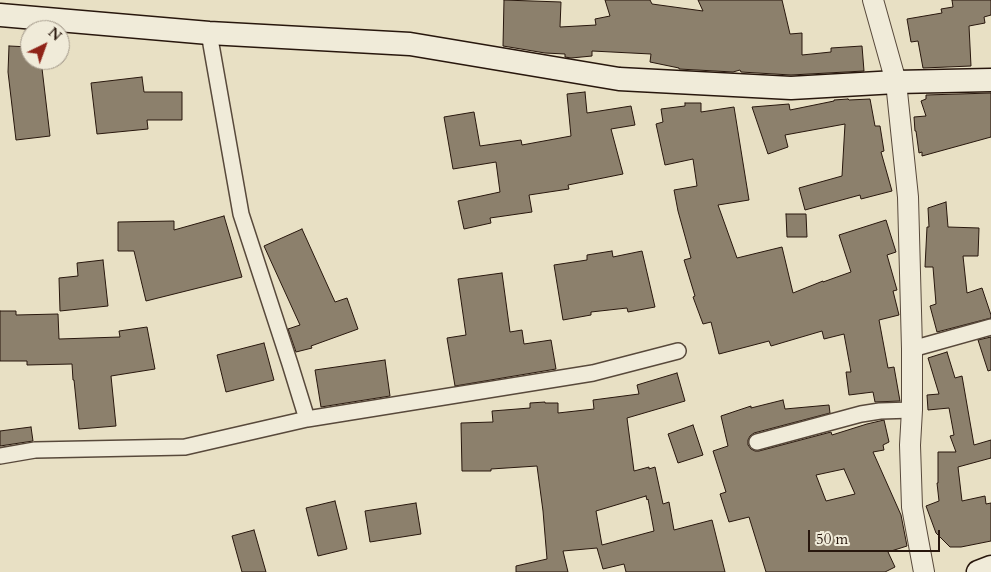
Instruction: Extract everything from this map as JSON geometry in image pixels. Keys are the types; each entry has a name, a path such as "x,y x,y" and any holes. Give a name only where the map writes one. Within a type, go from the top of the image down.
{"main road":[{"path":"0,15 208,33 410,44 619,80 791,88 896,82 991,80"},
{"path":"978,572 991,567"}],"street":[{"path":"874,0 896,82 908,197 912,349 910,445 912,507 924,572"},
{"path":"208,33 241,214 288,354 307,419"},
{"path":"912,349 991,327"},
{"path":"0,456 43,450 184,448 307,419 593,373 678,351"},
{"path":"757,442 861,414 912,410"}],"building":[{"path":"504,0 561,2 560,27 596,25 595,19 610,16 605,0 650,0 652,4 703,11 698,0 782,0 790,34 802,33 802,55 831,52 831,48 862,46 864,71 791,75 741,72 740,70 733,72 679,69 650,62 651,54 592,51 592,56 571,58 565,57 565,54 545,53 503,46"},
{"path":"952,0 991,0 991,15 984,17 985,23 969,26 971,66 923,68 918,41 911,42 907,19 942,13 941,9 953,7"},
{"path":"9,46 20,47 20,70 42,70 50,136 16,140 8,72"},
{"path":"142,77 144,92 182,92 182,120 147,120 148,129 97,134 91,83"},
{"path":"585,92 587,113 631,106 635,125 611,129 623,174 568,185 569,189 529,195 532,212 490,218 491,223 464,229 458,201 500,192 496,162 453,169 444,117 474,112 480,146 521,140 522,145 571,136 567,94"},
{"path":"991,93 991,137 922,156 922,152 919,153 914,117 926,116 921,101 926,99 926,95"},
{"path":"870,99 875,126 880,126 884,151 881,152 892,191 861,199 860,195 805,210 799,188 842,176 845,124 785,135 788,147 768,154 752,107 789,104 790,110 834,100"},
{"path":"685,103 701,103 701,112 734,107 749,200 718,205 737,258 782,247 793,293 851,272 839,235 886,220 896,252 887,255 897,290 893,291 899,315 879,320 888,368 894,367 900,401 875,402 873,392 849,395 846,372 851,372 844,334 824,339 822,331 771,346 769,341 719,354 711,322 703,324 693,297 695,296 684,260 691,258 674,190 697,186 693,159 665,165 656,124 663,122 661,109 685,106"},
{"path":"946,202 948,227 979,228 978,256 963,256 967,293 982,288 991,318 937,332 930,306 936,304 933,267 925,267 927,227 929,227 928,208"},
{"path":"786,214 806,214 807,237 787,237"},
{"path":"224,216 242,277 146,301 134,251 118,251 118,222 174,221 174,230"},
{"path":"302,229 335,302 347,298 358,329 311,346 312,348 296,352 288,329 300,325 264,246"},
{"path":"612,251 613,257 642,251 655,307 628,312 627,308 591,312 591,315 563,320 554,265 587,260 587,255"},
{"path":"103,260 108,306 60,311 59,278 78,276 77,263"},
{"path":"502,273 510,332 522,330 524,344 551,340 556,369 455,386 447,338 466,335 458,279"},
{"path":"0,311 16,311 16,315 58,314 59,339 120,337 119,331 147,327 155,369 111,376 116,426 79,429 72,364 27,365 27,361 0,361"},
{"path":"991,337 991,370 988,371 978,340"},
{"path":"264,343 274,380 226,392 217,355"},
{"path":"947,352 955,378 962,376 974,445 991,440 991,458 958,467 962,501 985,496 986,504 991,503 991,541 961,547 950,547 936,533 926,506 939,501 937,483 938,452 956,452 950,436 954,435 949,408 928,410 927,395 939,394 928,358"},
{"path":"385,360 390,396 321,407 315,370"},
{"path":"677,373 685,401 627,418 634,471 655,467 663,504 669,502 674,530 712,520 725,572 626,572 624,564 603,569 597,548 563,551 568,572 516,572 516,566 547,559 537,466 491,469 491,471 462,471 461,423 493,422 492,411 530,408 530,403 558,403 558,413 594,409 593,400 639,394 637,385","holes":["646,496 654,531 602,545 596,511"]},
{"path":"783,400 785,409 829,405 830,413 754,433 748,440 748,445 755,451 831,432 832,435 884,420 889,442 883,445 884,450 873,452 901,515 907,546 888,552 895,567 885,572 766,572 749,517 729,522 720,494 726,492 713,451 728,446 721,416 751,406 751,408","holes":["844,469 855,494 826,501 816,475"]},
{"path":"693,425 703,455 678,463 668,434"},
{"path":"31,427 33,441 0,446 0,431"},
{"path":"335,501 347,549 318,556 306,508"},
{"path":"416,503 421,534 370,542 365,511"},
{"path":"254,530 266,572 242,572 232,536"}]}
